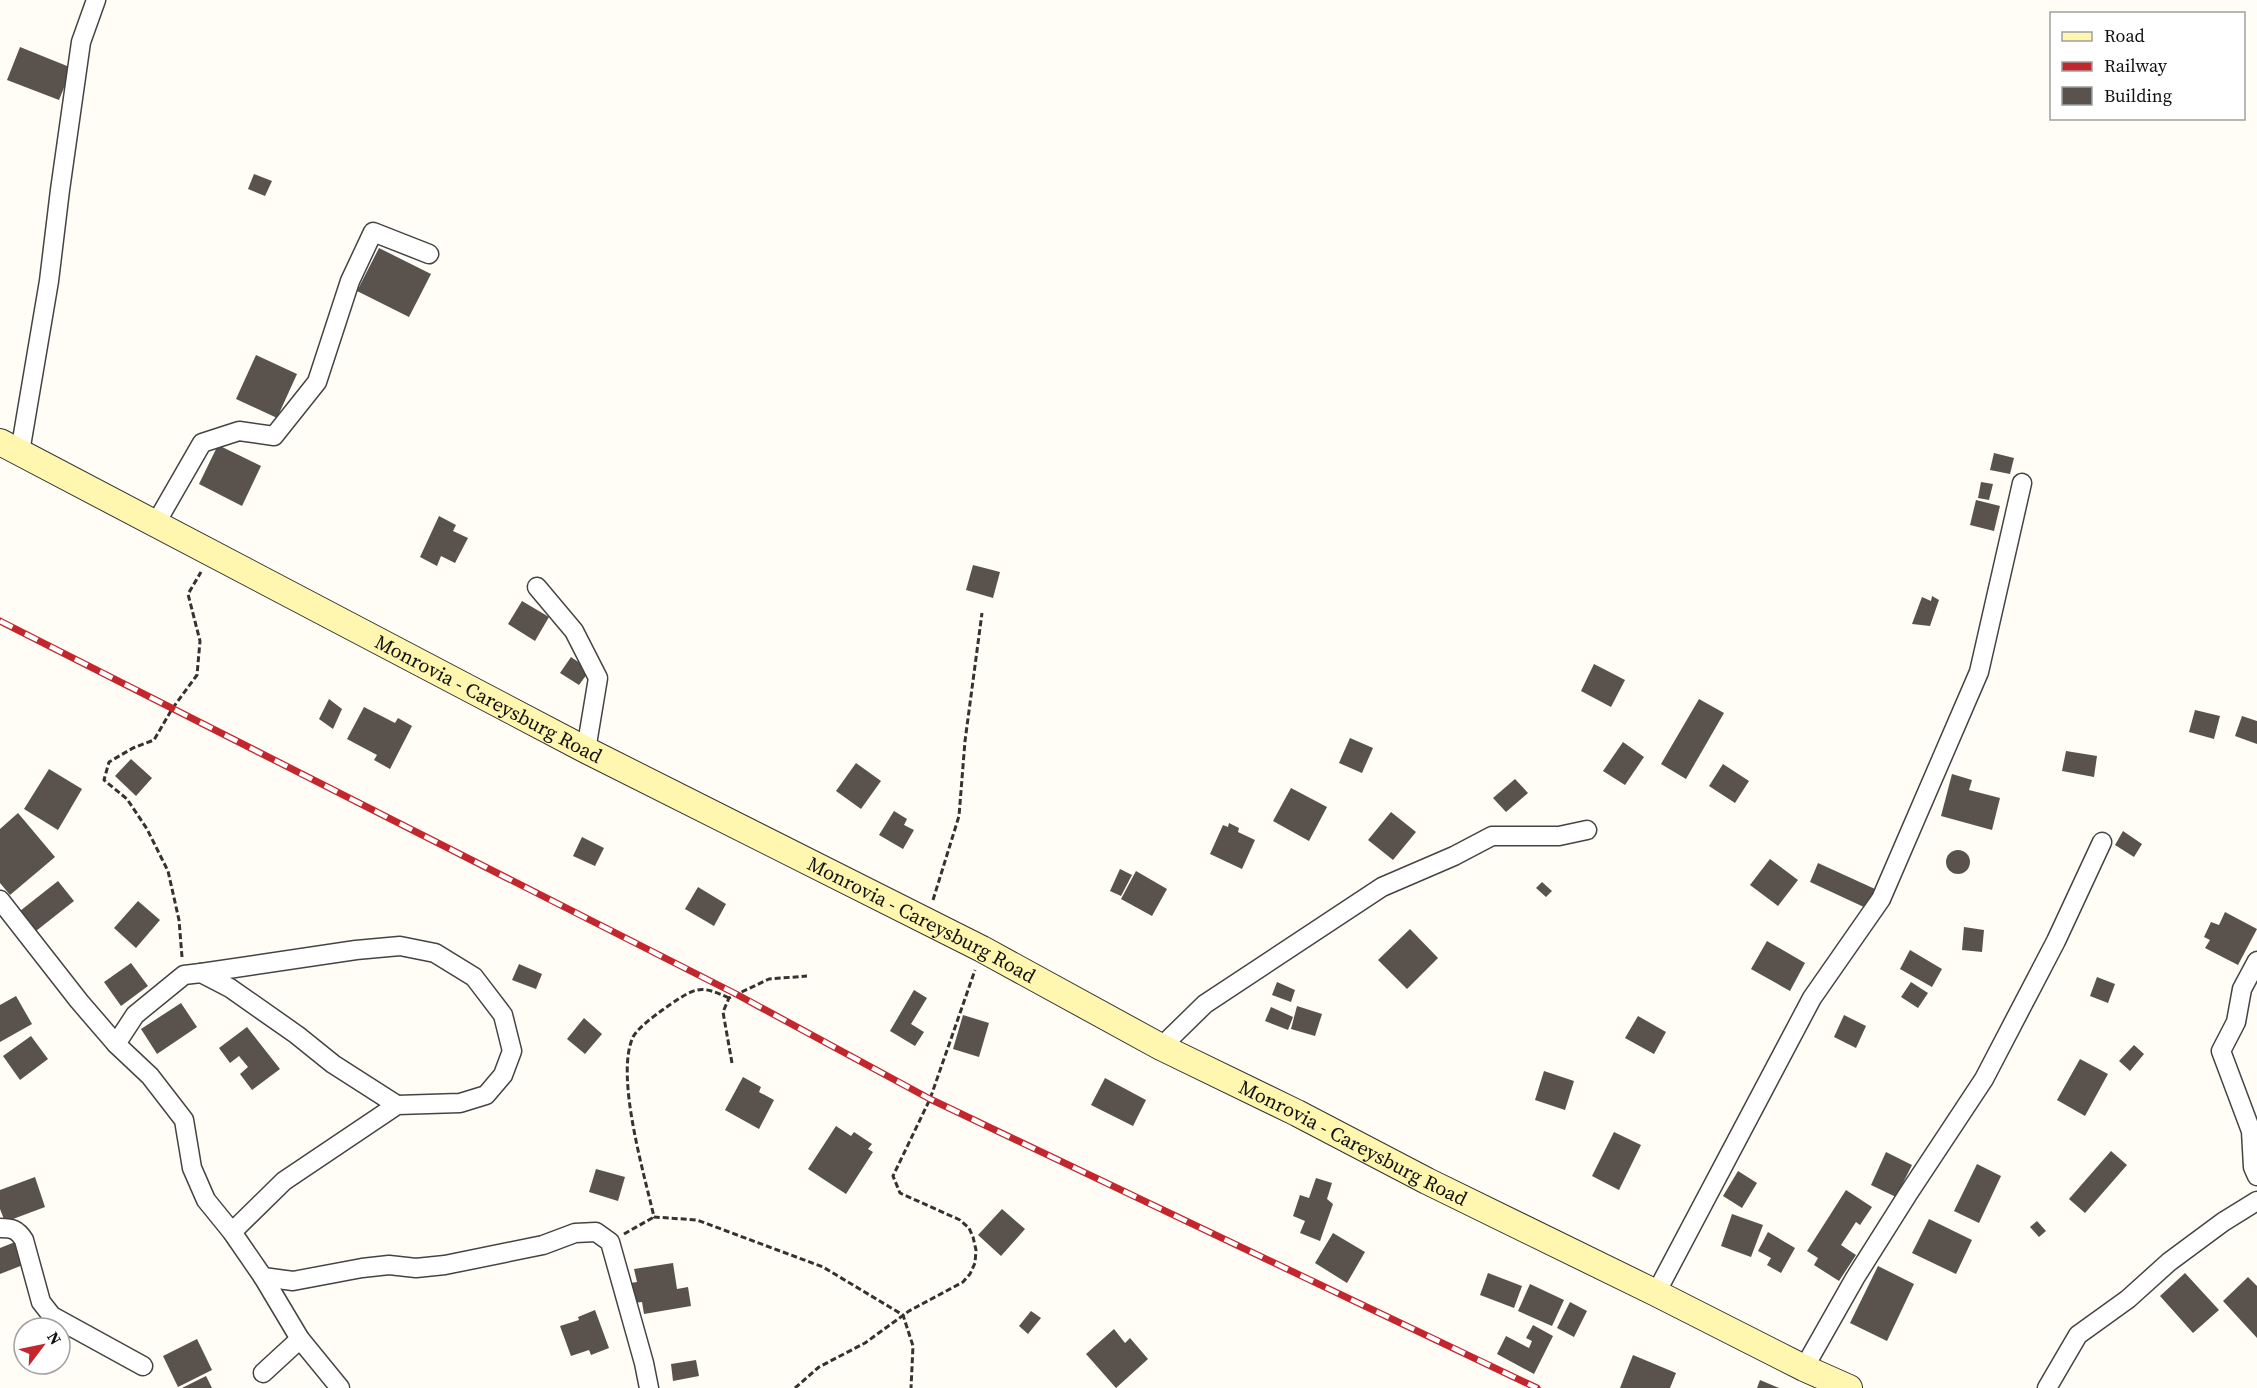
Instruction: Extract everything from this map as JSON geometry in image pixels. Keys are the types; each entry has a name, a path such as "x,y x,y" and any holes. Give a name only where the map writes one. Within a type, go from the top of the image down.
{"main road":[{"name":"Monrovia - Careysburg Road","path":"10,447 586,750 982,949 1161,1047 1804,1368 1849,1388"}],"street":[{"path":"10,447 49,280 81,42 96,0"},
{"path":"156,523 202,443 238,431 274,436 317,382 350,282 374,232 429,254"},
{"path":"1656,1293 1812,998 1881,899 1979,672 2022,483"},
{"path":"537,587 574,631 598,678 586,750"},
{"path":"1161,1047 1205,1004 1382,887 1454,856 1492,836 1559,836 1587,830"},
{"path":"1804,1368 1855,1278 1984,1079 2056,941 2102,842"},
{"path":"0,900 79,1001 116,1044 150,1076 184,1120 192,1168 206,1200 232,1232 263,1277 300,1339 340,1388"},
{"path":"116,1044 135,1015 192,974 356,950 400,946 435,953 474,977 503,1015 512,1051 503,1075 486,1095 460,1103 397,1105 284,1181 232,1232"},
{"path":"2257,961 2242,989 2236,1022 2221,1051 2251,1131 2253,1167 2257,1176"},
{"path":"192,974 230,988 297,1035 333,1064 397,1105"},
{"path":"2047,1388 2078,1335 2128,1299 2169,1262 2223,1222 2257,1201"},
{"path":"0,1228 19,1231 24,1240 42,1302 52,1316 143,1366"},
{"path":"263,1277 293,1281 389,1265 416,1268 445,1265 543,1245 575,1233 596,1233 610,1242 649,1388"},
{"path":"263,1373 300,1339"}],"path":[{"path":"192,974 168,872 147,829 127,799 104,780 109,762 133,748 154,740 172,709 197,675 200,641 188,594 213,552"},
{"path":"927,922 958,816 965,741 982,613"},
{"path":"795,1388 819,1367 865,1343 903,1315 963,1282 975,1263 974,1237 969,1228 960,1221 900,1193 893,1176 930,1099 982,949"},
{"path":"732,1063 723,1012 729,998 769,979 807,976"},
{"path":"654,1217 630,1105 626,1065 634,1035 658,1012 697,988 712,990 729,998"},
{"path":"610,1242 654,1217 697,1220 823,1267 903,1315 913,1346 911,1388"}],"building":[{"path":"20,47 72,68 59,100 7,80"},
{"path":"254,174 272,181 265,196 248,189"},
{"path":"379,248 431,274 409,317 357,291"},
{"path":"256,355 297,374 277,418 236,399"},
{"path":"218,445 261,466 242,506 199,484"},
{"path":"1994,453 2014,458 2010,474 1990,470"},
{"path":"1981,482 1993,484 1989,500 1978,498"},
{"path":"1976,500 2000,506 1994,531 1970,525"},
{"path":"439,516 456,525 453,531 468,538 455,563 441,556 437,566 420,557"},
{"path":"973,565 1000,572 993,598 966,590"},
{"path":"1932,596 1939,600 1930,626 1912,624 1922,597 1931,601"},
{"path":"522,601 549,617 535,641 508,624"},
{"path":"571,657 590,670 579,685 560,673"},
{"path":"1594,664 1625,680 1611,707 1581,691"},
{"path":"329,699 342,709 333,729 319,719"},
{"path":"1699,699 1724,713 1686,779 1661,764"},
{"path":"364,707 395,723 398,718 412,726 390,769 374,760 377,755 347,739"},
{"path":"2195,710 2220,716 2214,739 2189,732"},
{"path":"2242,716 2257,721 2257,744 2235,736"},
{"path":"1350,738 1373,748 1362,773 1339,763"},
{"path":"1623,742 1644,757 1625,785 1603,771"},
{"path":"2066,751 2097,756 2094,777 2062,771"},
{"path":"131,759 152,778 136,796 115,776"},
{"path":"856,763 881,781 861,809 836,791"},
{"path":"1723,764 1749,781 1735,803 1709,786"},
{"path":"49,769 82,789 58,830 24,809"},
{"path":"1952,774 1972,780 1969,790 2000,798 1992,830 1941,816"},
{"path":"1515,779 1528,793 1506,812 1493,798"},
{"path":"1291,788 1327,807 1309,841 1273,821"},
{"path":"894,811 907,819 904,825 914,830 903,849 879,835"},
{"path":"1391,812 1416,832 1393,860 1368,840"},
{"path":"18,813 55,857 10,895 0,883 0,829"},
{"path":"1229,823 1239,828 1238,832 1255,840 1242,869 1210,854 1223,825 1228,827"},
{"path":"2123,831 2142,844 2134,857 2115,845"},
{"path":"582,837 604,848 595,866 573,856"},
{"path":"1958,850 1966,854 1970,862 1966,870 1958,874 1950,870 1946,862 1950,854"},
{"path":"1770,859 1798,880 1778,906 1750,885"},
{"path":"1818,863 1875,889 1866,908 1810,882"},
{"path":"1120,869 1132,875 1121,896 1110,891"},
{"path":"1136,871 1167,889 1152,916 1121,899"},
{"path":"58,881 74,901 36,931 20,911"},
{"path":"1542,882 1552,891 1546,897 1536,888"},
{"path":"698,887 726,904 714,926 685,909"},
{"path":"138,901 160,920 136,948 114,928"},
{"path":"2225,912 2257,929 2238,965 2205,948 2210,940 2204,937 2211,922 2219,925"},
{"path":"1964,927 1984,930 1982,952 1962,950"},
{"path":"1410,929 1438,958 1407,989 1378,960"},
{"path":"1767,941 1805,963 1790,991 1751,969"},
{"path":"1910,950 1942,969 1932,987 1900,969"},
{"path":"131,963 148,986 121,1006 104,982"},
{"path":"519,964 542,974 536,989 512,980"},
{"path":"2097,977 2115,984 2108,1003 2090,996"},
{"path":"1277,982 1295,990 1291,1002 1272,995"},
{"path":"1911,982 1928,993 1918,1008 1901,997"},
{"path":"914,990 927,998 911,1024 924,1032 915,1046 890,1031"},
{"path":"16,996 32,1024 0,1042 0,1005"},
{"path":"181,1003 197,1027 157,1054 141,1029"},
{"path":"1297,1006 1322,1014 1315,1036 1291,1029"},
{"path":"1271,1007 1293,1017 1288,1030 1265,1021"},
{"path":"963,1015 989,1023 979,1057 953,1049"},
{"path":"1844,1015 1866,1026 1856,1048 1834,1037"},
{"path":"1638,1016 1666,1032 1654,1054 1625,1038"},
{"path":"584,1018 602,1034 585,1054 567,1039"},
{"path":"247,1027 280,1069 252,1090 240,1074 248,1067 239,1056 230,1063 219,1048"},
{"path":"31,1036 48,1059 20,1080 3,1056"},
{"path":"2134,1045 2144,1054 2130,1071 2119,1061"},
{"path":"2080,1059 2108,1074 2085,1116 2057,1100"},
{"path":"1544,1071 1574,1081 1565,1110 1535,1100"},
{"path":"743,1077 761,1087 759,1092 774,1100 759,1129 725,1110"},
{"path":"1105,1078 1146,1100 1133,1126 1091,1105"},
{"path":"836,1126 851,1136 854,1132 872,1144 868,1149 873,1152 846,1194 808,1169"},
{"path":"1614,1132 1641,1145 1619,1190 1592,1176"},
{"path":"2111,1151 2127,1165 2085,1213 2069,1199"},
{"path":"1886,1152 1912,1165 1896,1197 1871,1185"},
{"path":"1977,1164 2001,1176 1979,1223 1954,1211"},
{"path":"596,1169 625,1177 618,1201 589,1192"},
{"path":"1738,1171 1757,1183 1742,1208 1723,1196"},
{"path":"35,1177 45,1207 5,1222 0,1209 0,1190"},
{"path":"1316,1178 1332,1183 1327,1199 1333,1204 1320,1241 1300,1233 1305,1221 1293,1216 1300,1195 1309,1198"},
{"path":"1846,1190 1872,1207 1860,1225 1856,1222 1841,1245 1856,1255 1839,1281 1814,1265 1818,1258 1807,1251"},
{"path":"1002,1209 1025,1229 1001,1256 978,1235"},
{"path":"1732,1214 1763,1225 1751,1257 1721,1246"},
{"path":"1929,1219 1972,1240 1956,1274 1912,1253"},
{"path":"2037,1221 2046,1231 2039,1237 2030,1227"},
{"path":"1768,1232 1795,1248 1781,1273 1767,1265 1771,1258 1758,1251"},
{"path":"1333,1233 1365,1252 1347,1283 1315,1263"},
{"path":"15,1242 23,1265 0,1274 0,1248"},
{"path":"673,1263 677,1289 688,1287 691,1306 644,1314 642,1302 634,1303 630,1283 637,1282 634,1269"},
{"path":"1878,1266 1914,1284 1887,1341 1850,1323"},
{"path":"1488,1273 1522,1286 1514,1308 1480,1295"},
{"path":"2185,1273 2219,1310 2193,1333 2160,1296"},
{"path":"2248,1277 2257,1286 2257,1338 2223,1301"},
{"path":"1530,1284 1564,1300 1552,1326 1518,1311"},
{"path":"1570,1302 1587,1311 1574,1337 1557,1328"},
{"path":"595,1310 609,1348 591,1355 589,1350 571,1356 560,1326 579,1320 578,1317"},
{"path":"1031,1311 1041,1318 1028,1334 1019,1326"},
{"path":"1533,1325 1553,1336 1534,1374 1497,1354 1506,1336 1529,1348 1532,1341 1526,1338"},
{"path":"1114,1329 1125,1343 1130,1338 1148,1359 1116,1388 1086,1354"},
{"path":"197,1339 212,1370 178,1387 163,1356"},
{"path":"1633,1355 1676,1373 1670,1388 1620,1388"},
{"path":"696,1360 699,1376 673,1381 671,1364"},
{"path":"206,1376 212,1388 182,1388"},
{"path":"1760,1380 1779,1388 1757,1388"}],"railway":[{"path":"0,621 736,994 930,1099 1537,1388"}]}
